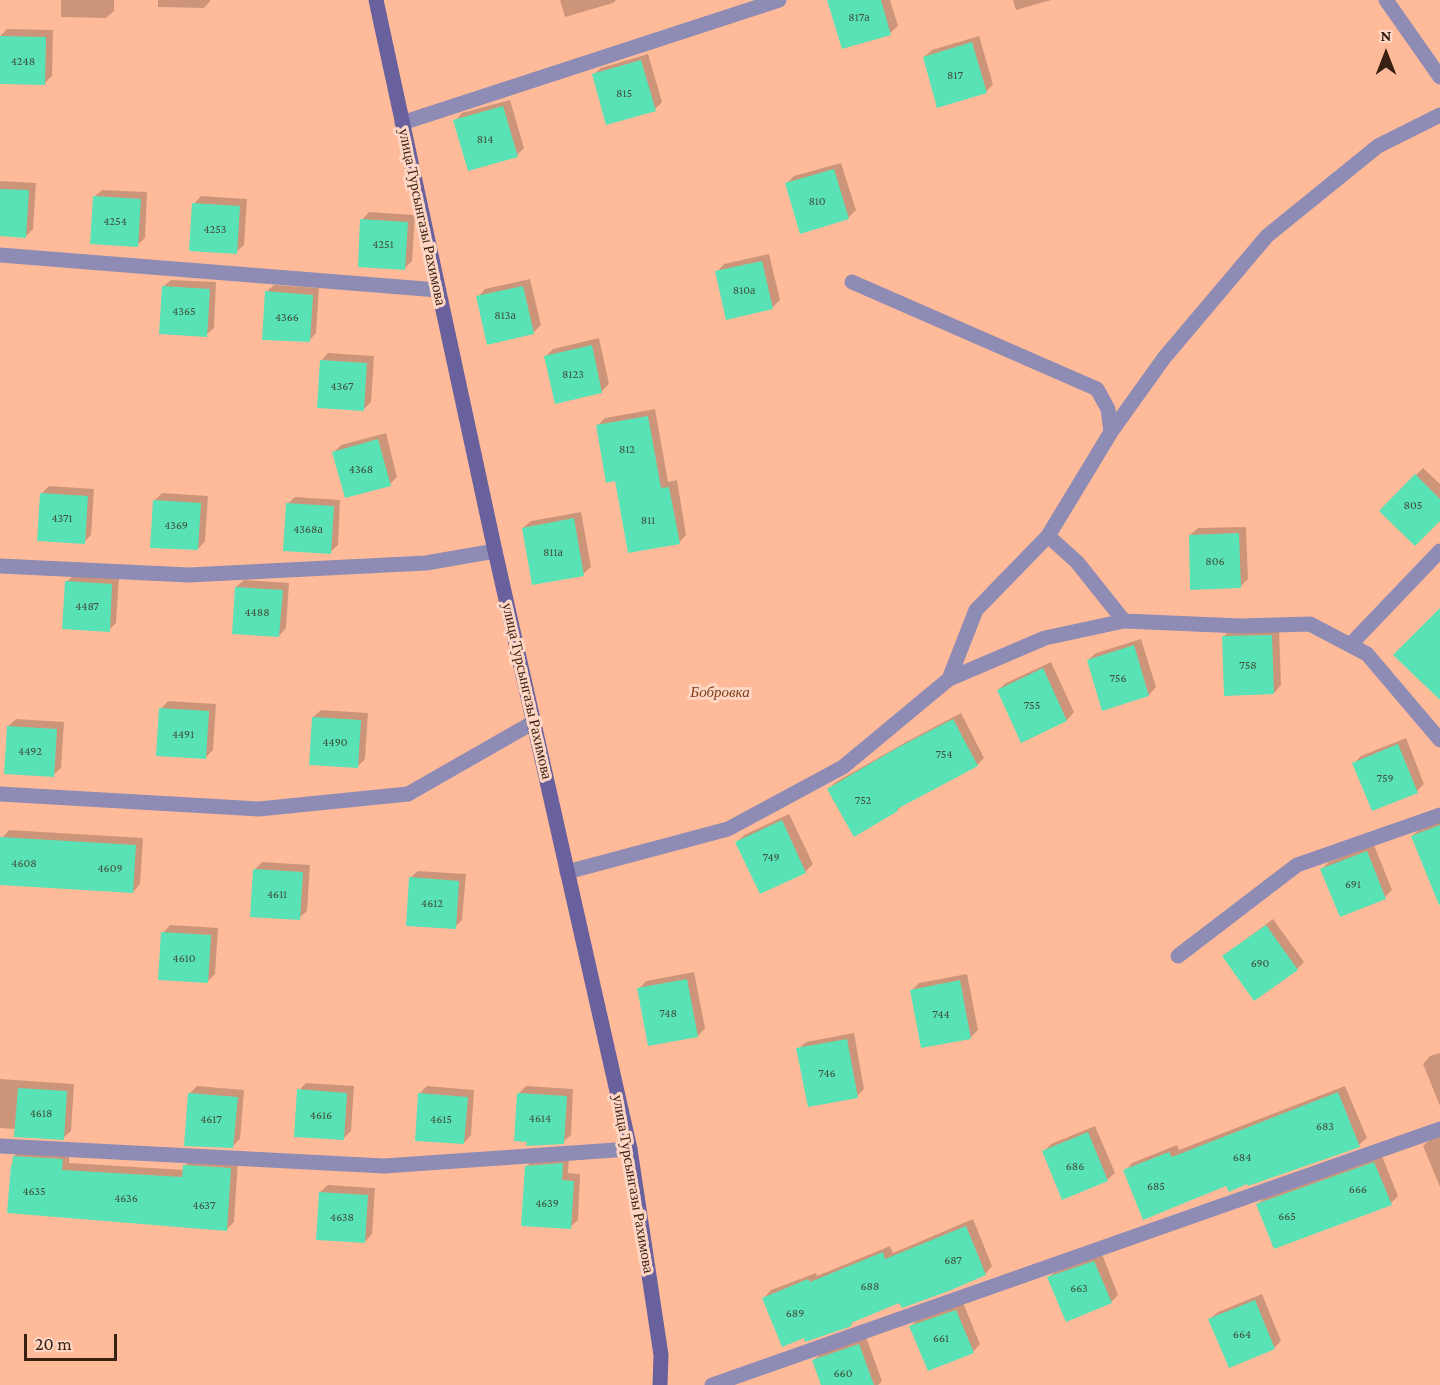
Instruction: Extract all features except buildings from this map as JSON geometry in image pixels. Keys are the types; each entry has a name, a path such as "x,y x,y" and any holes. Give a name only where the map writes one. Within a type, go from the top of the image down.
{"street":[{"name":"улица Турсынгазы Рахимова","path":"376,0 495,551 630,1149 661,1355 660,1385"},
{"path":"402,123 779,0"},
{"path":"1386,0 1440,77"},
{"path":"949,679 976,610 1048,536 1111,432 1164,358 1267,236 1378,146 1440,115"},
{"path":"0,255 438,290"},
{"path":"852,282 1097,389 1108,409 1111,432"},
{"path":"1048,536 1077,562 1124,621"},
{"path":"0,566 189,575 426,563 495,551"},
{"path":"1351,644 1440,551"},
{"path":"567,872 728,829 843,767 949,679 1045,638 1124,621 1241,626 1310,624 1367,654 1440,740"},
{"path":"0,794 259,809 408,794 534,722"},
{"path":"1178,956 1297,865 1440,815"},
{"path":"712,1385 1440,1129"},
{"path":"0,1146 384,1166 630,1149"}],"green space":[{"name":"Бобровка","path":"0,0 1440,0 1440,1385 0,1385"}]}
